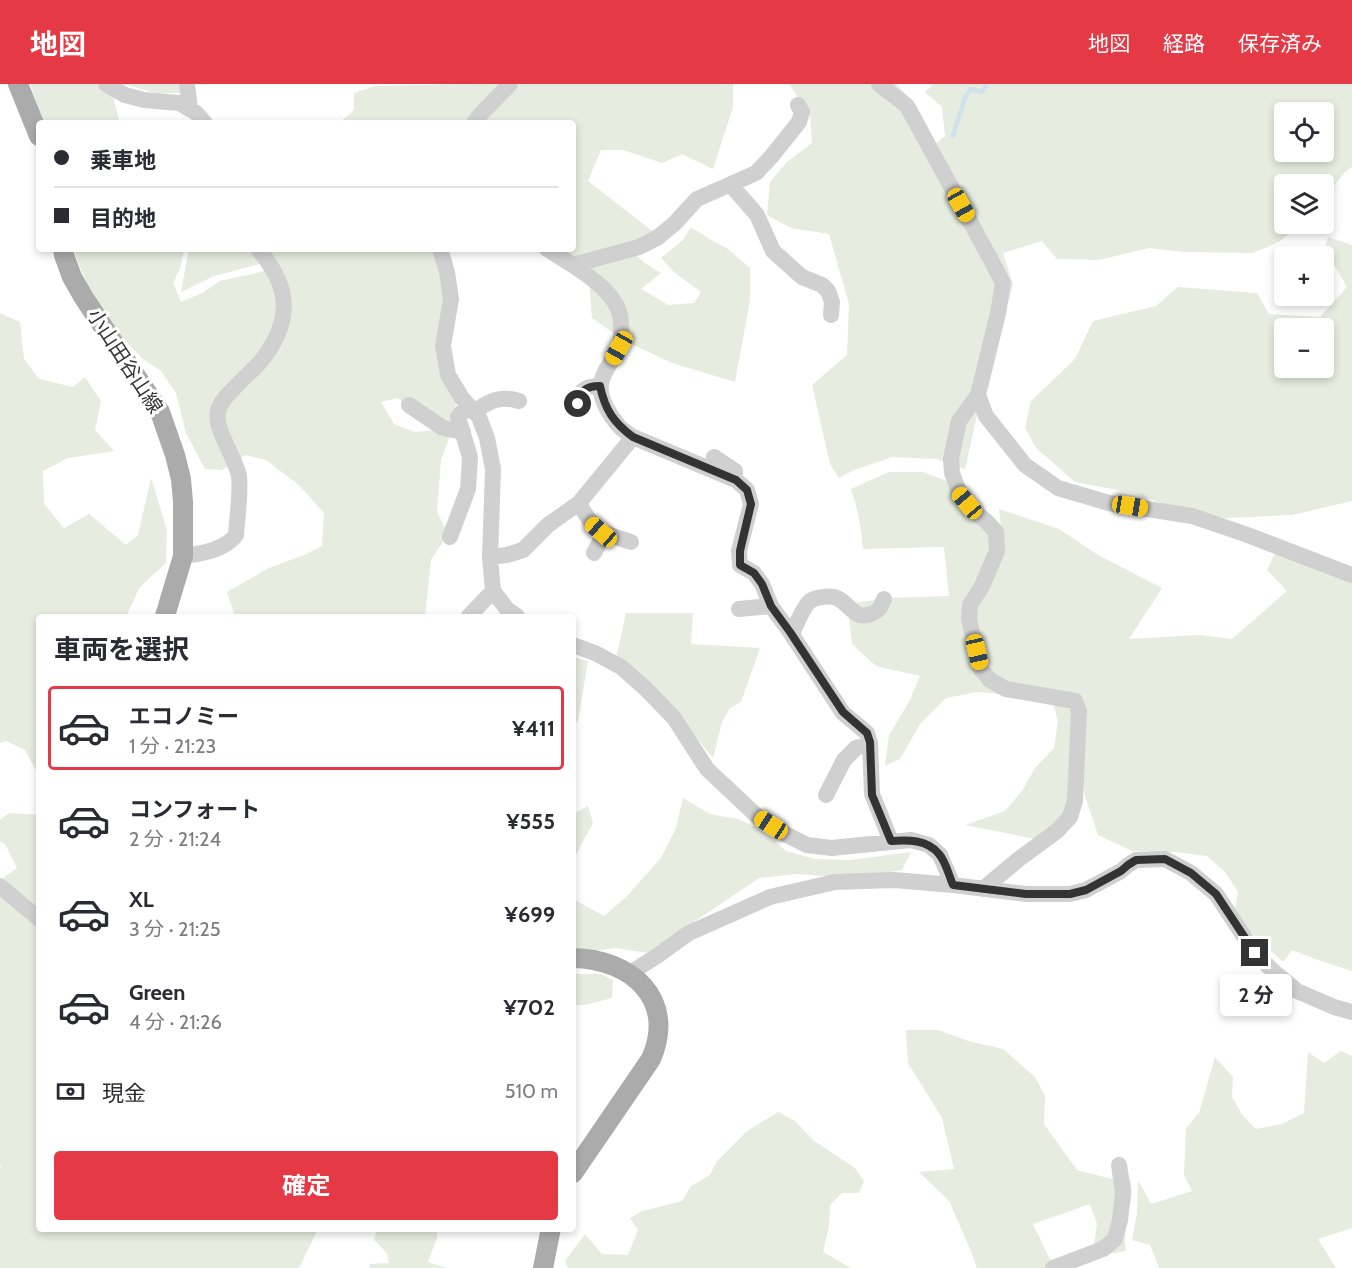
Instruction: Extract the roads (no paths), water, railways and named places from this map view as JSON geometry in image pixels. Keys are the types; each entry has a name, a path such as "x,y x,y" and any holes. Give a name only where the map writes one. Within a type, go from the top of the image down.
{"main road":[{"path":"18,84 36,129"},
{"name":"小山田谷山線","path":"64,252 72,277 84,298 160,412 175,456 181,479 183,502 183,556 166,614"},
{"path":"576,958 591,959 619,967 647,989 656,1008 658,1031 656,1048 645,1067 576,1169"},
{"path":"543,1268 550,1232"}],"street":[{"path":"106,84 124,95 144,100 179,103 195,112 202,120"},
{"path":"187,84 190,109"},
{"path":"476,120 510,84"},
{"path":"880,84 907,106 1003,283 978,395 959,421 951,459 952,473 959,492 996,532 997,551 982,586 970,605 969,619 981,669 990,680 1006,689 1075,701 1079,711 1075,801 1070,817 1057,831 983,889"},
{"path":"573,265 639,247 657,238 674,224 697,199 756,173 799,123 802,112 798,105"},
{"path":"731,185 757,215 773,251 802,278 822,285 828,291 831,315"},
{"path":"183,556 202,554 230,543 236,535 239,479 236,462 219,428 218,412 225,399 263,358 277,338 284,320 285,303 276,274 260,252"},
{"path":"441,252 451,299 443,346 444,356 448,375 462,398 478,417 487,438 493,469 490,557 493,591 507,609 514,614"},
{"path":"552,252 604,289 616,304 621,320 622,335 619,348 600,386 609,412 619,427 633,437 736,480 747,490 751,504 740,551 740,565 754,573 762,584 771,606 843,712 867,733 870,742 872,795 891,841"},
{"path":"579,409 578,397 583,391 591,386 600,386"},
{"path":"978,395 986,416 1025,465 1058,488 1108,503 1191,516 1352,575"},
{"path":"450,537 468,489 470,457 458,417 461,413 497,399 508,398 519,401"},
{"path":"409,405 443,428 463,432"},
{"path":"490,557 523,550 548,525 579,503 633,437"},
{"path":"714,457 735,471 736,480"},
{"path":"579,503 591,523 601,532 631,542"},
{"path":"594,553 604,534"},
{"path":"471,614 493,591"},
{"path":"792,634 811,600 824,597 836,598 858,615 866,616 881,608 884,599"},
{"path":"739,609 771,606"},
{"path":"576,646 621,667 646,689 674,718 707,769 757,816 785,834 807,845 831,848 911,840 929,845 940,855 953,885"},
{"path":"826,795 844,760 856,748 870,742"},
{"path":"630,974 689,933 770,897 835,882 894,880 1026,894 1070,894 1086,890 1136,860 1165,859 1191,873 1216,894 1255,953 1281,978 1297,991 1352,1012"},
{"path":"0,886 36,916"},
{"path":"1053,1268 1103,1249 1115,1239 1123,1192 1119,1165"}],"waterway":[{"path":"953,136 966,95 971,89 982,92 987,84"}]}
